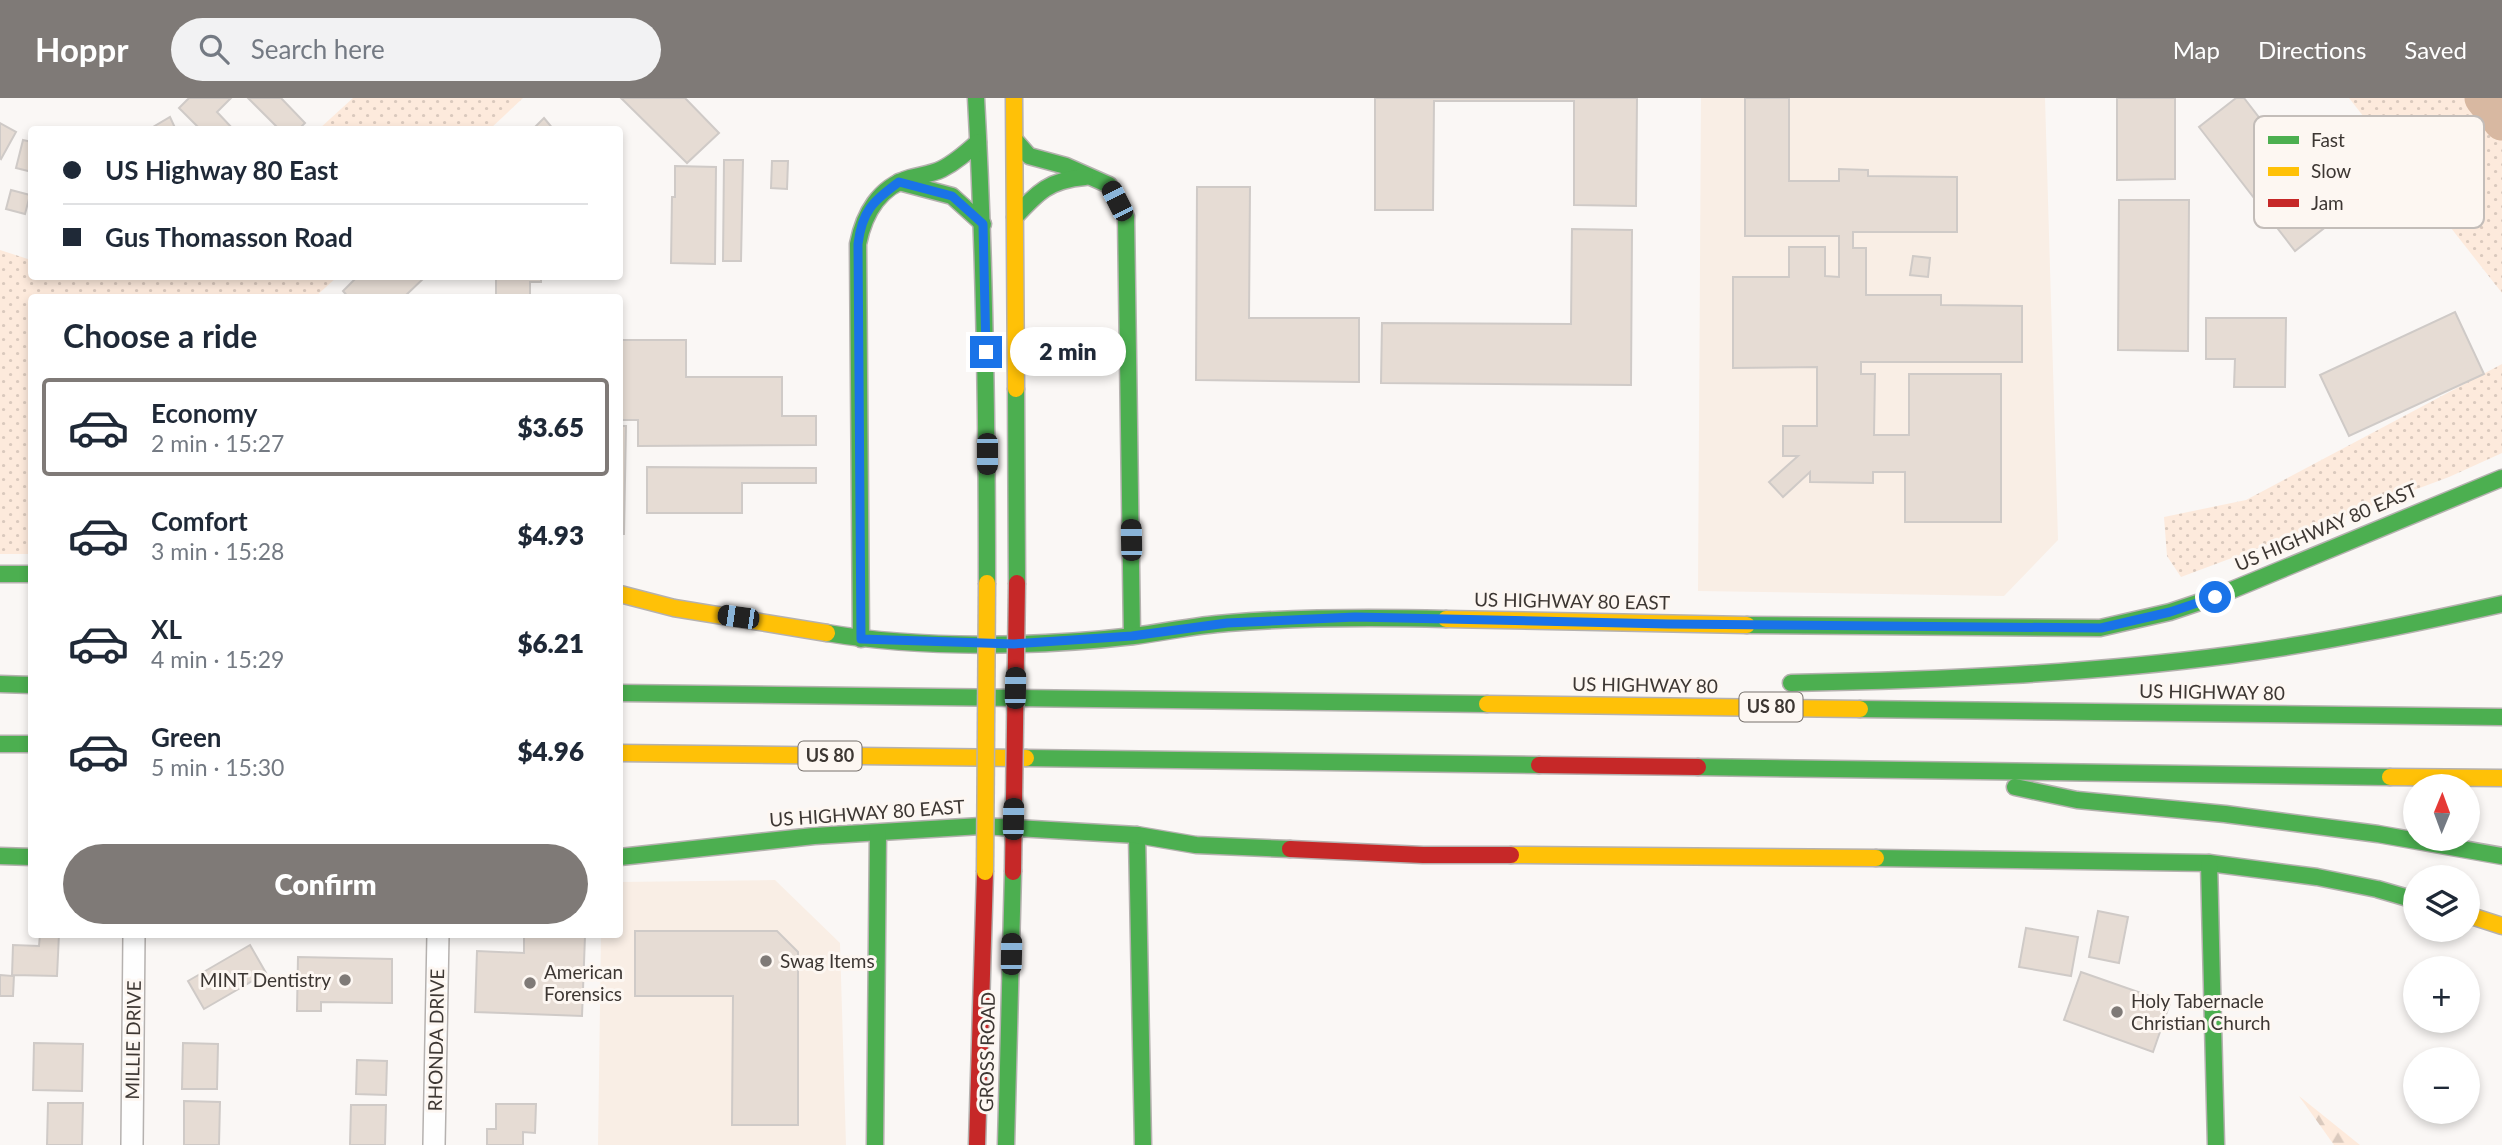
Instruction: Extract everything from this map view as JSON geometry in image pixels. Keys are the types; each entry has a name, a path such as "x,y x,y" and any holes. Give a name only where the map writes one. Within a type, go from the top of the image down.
{"main road":[{"name":"GROSS ROAD","path":"976,98 988,402 985,872 977,1145"},
{"name":"GROSS ROAD","path":"1006,1145 1017,583 1014,98"},
{"path":"1015,141 1029,156 1092,176 1109,185 1126,217 1132,636"},
{"path":"861,639 860,227 866,212 880,196 899,182 953,163 978,142"},
{"path":"1016,217 1049,183 1064,178 1092,176"},
{"path":"899,182 952,196 983,224"},
{"name":"US HIGHWAY 80 EAST","path":"623,595 674,608 861,639 1014,644 1132,636 1227,623 1355,617 2101,628 2159,615 2215,597 2502,478"},
{"path":"0,574 28,574"},
{"path":"1779,684 1991,676 2166,662 2328,640 2502,604"},
{"path":"0,684 28,685"},
{"path":"1545,704 1648,690"},
{"name":"US HIGHWAY 80","path":"623,693 2502,717"},
{"path":"2459,716 2502,710"},
{"path":"0,744 28,744"},
{"name":"US 80","path":"623,753 2502,778"},
{"path":"1937,770 2077,800 2238,815 2378,834 2502,856"},
{"name":"US HIGHWAY 80 EAST","path":"623,857 814,836 981,826 1137,835 1196,845 1423,855 1674,855 2209,863 2317,877 2403,897"},
{"path":"875,1145 878,833"},
{"path":"1137,835 1143,1145"},
{"path":"0,856 28,857"},
{"path":"2209,863 2217,1145"},
{"path":"2480,919 2502,926"}],"street":[{"name":"MILLIE DRIVE","path":"132,1145 134,938"},
{"name":"RHONDA DRIVE","path":"434,1145 438,938"}],"shaded area":[{"path":"1701,98 2045,98 2058,540 2004,596 1698,591"},
{"path":"775,880 840,943 846,1145 598,1145 601,938 623,938 623,882"}],"green space":[{"path":"353,98 523,98 493,126 322,126"},
{"path":"2349,98 2502,98 2502,293 2451,228 2484,228 2484,116 2363,116"},
{"path":"0,250 28,259 28,280 334,280 318,294 28,294 28,554 0,554"},
{"path":"2502,364 2502,453 2449,477 2181,577 2167,556 2164,517 2246,500"},
{"path":"2299,1096 2360,1145 2334,1145"}],"building":[{"path":"189,98 231,98 217,112 230,126 197,126 179,108"},
{"path":"248,98 281,98 305,123 302,126 276,126"},
{"path":"621,98 685,98 719,133 687,163"},
{"path":"1375,98 1637,98 1636,206 1574,205 1574,101 1434,101 1433,210 1375,210"},
{"path":"1745,98 1789,98 1789,181 1839,181 1839,169 1868,170 1868,176 1957,177 1957,232 1853,232 1853,248 1866,248 1866,295 1941,295 1941,305 2022,306 2022,362 1861,362 1861,374 1875,374 1874,435 1909,435 1909,374 2001,374 2001,522 1905,522 1905,472 1873,472 1873,483 1810,482 1810,472 1783,497 1769,482 1798,456 1783,456 1783,426 1817,426 1817,367 1733,368 1733,277 1789,277 1789,247 1825,247 1825,276 1839,277 1839,236 1745,236"},
{"path":"2117,98 2175,98 2175,179 2117,180"},
{"path":"2236,98 2244,98 2258,116 2254,116 2254,198 2199,127"},
{"path":"170,117 174,126 155,126"},
{"path":"544,118 551,126 536,126"},
{"path":"0,123 16,132 1,159 0,158"},
{"path":"23,140 28,141 28,171 16,168"},
{"path":"724,160 743,160 741,261 723,261"},
{"path":"772,161 788,161 787,189 771,188"},
{"path":"675,166 716,167 715,264 671,263"},
{"path":"1197,187 1250,187 1249,318 1359,318 1359,382 1196,380"},
{"path":"11,190 28,194 25,214 6,209"},
{"path":"2119,200 2189,200 2188,351 2118,350"},
{"path":"2277,228 2324,228 2295,251"},
{"path":"1572,229 1632,230 1631,385 1381,383 1382,323 1571,324"},
{"path":"1913,256 1930,258 1928,277 1910,275"},
{"path":"354,280 422,280 407,294 346,294 343,291"},
{"path":"496,280 541,280 530,282 530,294 496,294"},
{"path":"2455,312 2484,374 2349,436 2320,375"},
{"path":"2206,318 2286,318 2285,387 2234,387 2235,359 2206,359"},
{"path":"623,340 686,340 686,377 782,377 782,416 816,416 816,445 638,446 638,420 623,420"},
{"path":"623,426 626,426 624,534"},
{"path":"647,467 816,468 816,483 742,483 742,513 647,513"},
{"path":"2098,911 2128,917 2119,963 2089,957"},
{"path":"2026,928 2078,937 2071,976 2019,967"},
{"path":"635,931 777,931 798,952 798,1125 732,1125 733,996 635,996"},
{"path":"40,938 59,938 57,976 14,975 13,996 0,996 0,975 12,976 13,945 39,946"},
{"name":"American Forensics","path":"524,938 585,938 582,1016 475,1012 477,951 524,953"},
{"path":"250,945 266,973 204,1009 188,981"},
{"name":"MINT Dentistry","path":"298,957 392,959 392,1003 321,1002 321,1011 297,1011"},
{"name":"Holy Tabernacle Christian Church","path":"2081,972 2170,1003 2153,1052 2064,1020"},
{"path":"34,1043 83,1044 82,1091 33,1090"},
{"path":"183,1043 218,1044 217,1089 182,1089"},
{"path":"357,1060 387,1061 386,1095 356,1094"},
{"path":"184,1101 220,1102 219,1145 184,1145"},
{"path":"48,1103 83,1103 82,1145 47,1145"},
{"path":"496,1104 536,1104 535,1133 523,1132 523,1145 487,1145 487,1129 496,1129"},
{"path":"351,1105 386,1105 385,1145 350,1145"}],"waterway":[{"path":"2483,98 2502,122"}],"traffic: fast":[{"path":"976,98 985,341 987,583"},
{"path":"1015,140 1029,156 1066,166 1109,185 1126,217 1132,636"},
{"path":"861,639 858,244 869,212 890,188 899,182 942,169 978,142"},
{"path":"1015,217 1053,184 1085,177"},
{"path":"899,182 952,196 983,224"},
{"path":"1016,389 1017,583"},
{"path":"1747,625 2100,628 2170,612 2215,597 2502,478"},
{"path":"0,574 28,574"},
{"path":"1791,683 2011,675 2176,662 2333,639 2502,604"},
{"path":"827,633 902,642 980,645 1097,640 1255,621 1337,618 1446,619"},
{"path":"0,684 28,685"},
{"path":"623,693 1487,704"},
{"path":"1860,709 2502,717"},
{"path":"0,744 28,744"},
{"path":"1026,758 1539,765"},
{"path":"1698,767 2390,777"},
{"path":"2015,787 2077,800 2225,814 2378,834 2502,856"},
{"path":"623,857 814,836 981,826 1137,835 1196,845 1290,849"},
{"path":"875,1145 878,833"},
{"path":"1137,835 1143,1145"},
{"path":"0,856 28,857"},
{"path":"1876,858 2209,863 2317,877 2403,897"},
{"path":"2209,863 2216,1145"},
{"path":"1006,1145 1013,872"}],"traffic: slow":[{"path":"1014,98 1016,389"},
{"path":"985,872 987,583"},
{"path":"623,595 674,608 827,633"},
{"path":"1446,619 1747,625"},
{"path":"1487,704 1860,709"},
{"path":"623,753 1026,758"},
{"path":"2390,777 2502,778"},
{"path":"1511,855 1876,858"},
{"path":"2480,919 2502,926"}],"traffic: jam":[{"path":"1013,872 1017,583"},
{"path":"1539,765 1698,767"},
{"path":"1290,849 1423,855 1511,855"},
{"path":"977,1145 985,872"}],"place":[{"name":"Swag Items","path":"766,961"},
{"name":"MINT Dentistry","path":"345,980"},
{"name":"American Forensics","path":"530,983"},
{"name":"Holy Tabernacle Christian Church","path":"2117,1012"}],"route":[{"path":"986,352 983,224 952,196 899,182 880,196 866,212 860,227 858,244 861,639 1014,644 1132,636 1227,623 1355,617 1668,624 2101,628 2137,621 2215,597"}]}
